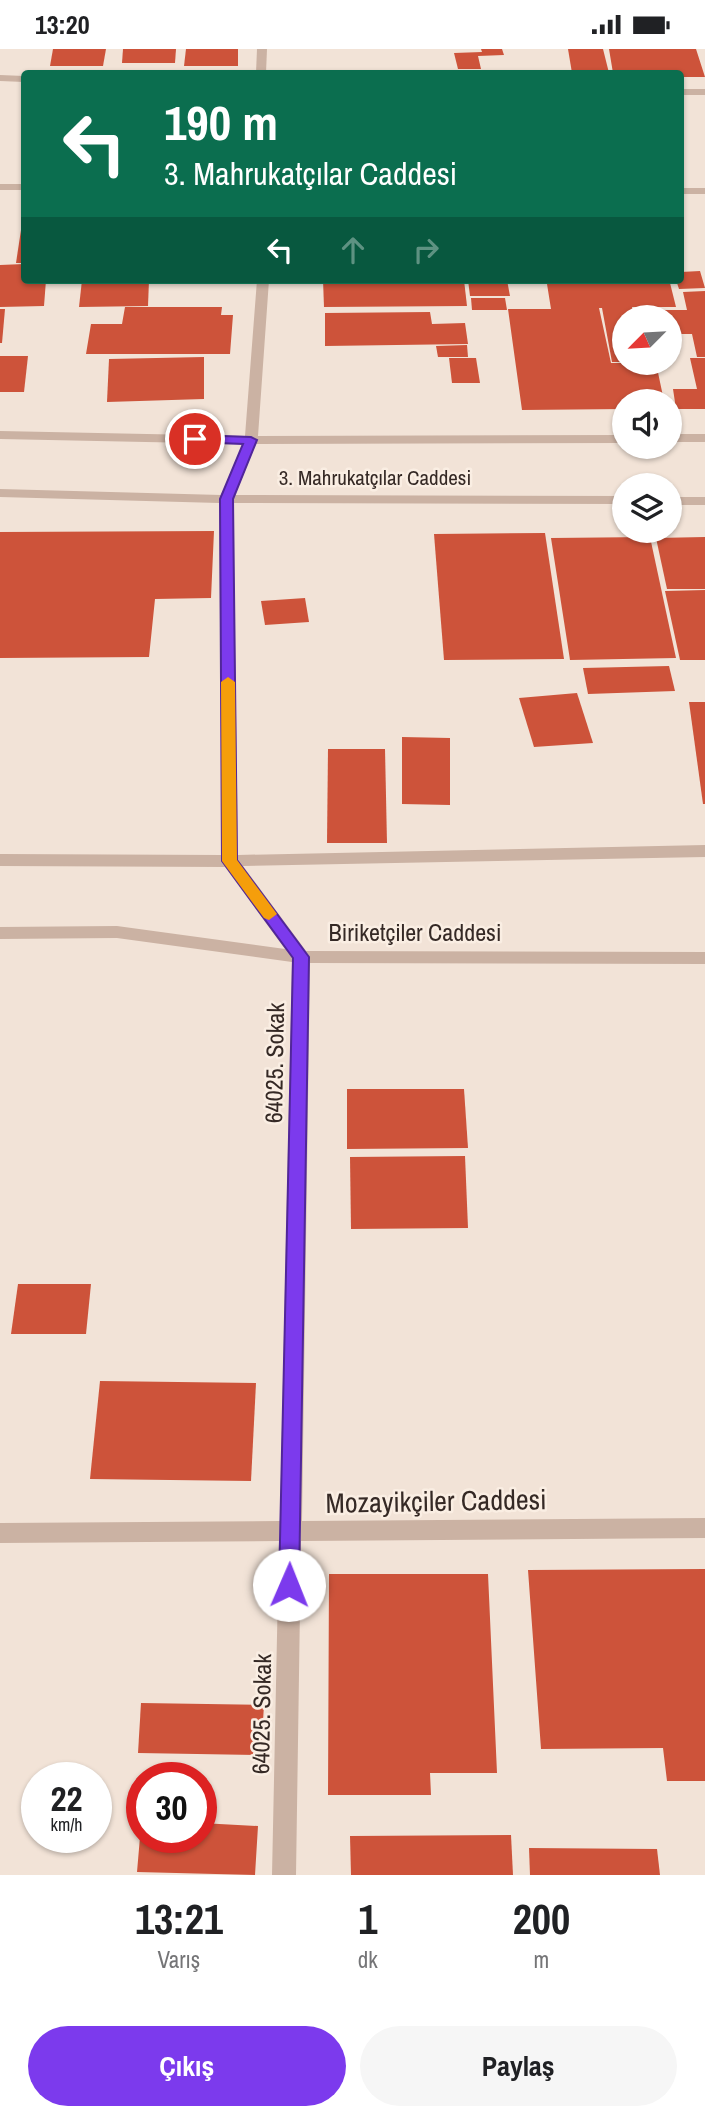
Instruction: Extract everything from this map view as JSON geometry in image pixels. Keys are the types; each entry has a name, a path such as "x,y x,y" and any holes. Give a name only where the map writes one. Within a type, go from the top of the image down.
{"street":[{"path":"261,70 262,49"},
{"path":"0,78 21,79"},
{"path":"684,92 705,92"},
{"path":"0,187 21,187"},
{"path":"684,191 705,191"},
{"path":"263,284 251,440 226,499 230,861 301,957"},
{"name":"3. Mahrukatçılar Caddesi","path":"0,435 251,440 612,439"},
{"path":"682,438 705,438"},
{"name":"3. Mahrukatçılar Caddesi","path":"0,493 226,499 612,500"},
{"path":"682,501 705,501"},
{"path":"0,860 230,861 705,851"},
{"name":"Biriketçiler Caddesi","path":"0,933 117,932 301,957 705,958"},
{"name":"64025. Sokak","path":"284,1875 301,957"},
{"name":"Mozayikçiler Caddesi","path":"0,1533 705,1528"}],"building":[{"path":"53,49 106,49 103,66 50,66"},
{"path":"123,49 176,49 175,63 122,63"},
{"path":"186,49 238,49 238,66 184,66"},
{"path":"481,49 502,49 504,55 478,56 481,69 458,69 454,53 482,52"},
{"path":"568,49 603,49 608,70 572,70"},
{"path":"609,49 696,49 705,77 684,77 684,70 612,70"},
{"path":"21,230 21,263 16,263"},
{"path":"21,264 21,284 46,284 44,306 0,307 0,265"},
{"path":"700,271 705,288 679,289 677,284 684,284 684,272"},
{"path":"82,284 149,284 148,306 79,307"},
{"path":"323,284 464,284 467,306 324,307"},
{"path":"468,284 508,284 510,296 470,296"},
{"path":"547,284 670,284 676,305 612,305 612,362 602,308 599,308 612,363 612,375 659,375 661,389 612,389 612,409 522,410 508,309 551,309"},
{"path":"705,291 705,357 697,357 692,334 682,334 682,310 687,310 683,292"},
{"path":"471,298 505,298 507,310 472,310"},
{"path":"125,307 222,307 221,315 233,315 230,354 86,354 91,324 122,324"},
{"path":"0,309 5,309 2,343 0,343"},
{"path":"430,312 432,324 465,323 468,344 325,346 325,313"},
{"path":"467,345 468,357 438,357 436,346"},
{"path":"0,356 28,356 24,392 0,392"},
{"path":"204,357 204,399 107,402 109,359"},
{"path":"449,358 476,358 480,383 452,383"},
{"path":"690,358 705,358 705,409 682,409 682,389 697,389"},
{"path":"214,531 211,598 155,599 149,657 0,658 0,532"},
{"path":"545,533 564,659 444,660 434,534"},
{"path":"612,537 612,543 651,543 676,658 570,660 551,538"},
{"path":"682,537 705,537 705,589 667,589 657,543 682,543"},
{"path":"705,590 705,660 680,660 665,591"},
{"path":"305,598 309,622 265,625 261,601"},
{"path":"669,666 675,691 588,694 583,668"},
{"path":"577,693 593,743 534,747 519,698"},
{"path":"689,702 705,702 705,804 703,804"},
{"path":"402,737 450,738 450,805 402,804"},
{"path":"328,749 385,749 387,843 327,843"},
{"path":"347,1089 464,1089 468,1148 347,1149"},
{"path":"465,1156 468,1228 351,1229 350,1157"},
{"path":"18,1284 91,1284 86,1334 11,1334"},
{"path":"100,1381 256,1383 251,1481 90,1479"},
{"path":"705,1569 705,1781 667,1781 663,1748 541,1749 528,1570"},
{"path":"329,1574 488,1574 497,1773 430,1773 431,1795 328,1795"},
{"path":"141,1703 264,1705 261,1755 138,1753"},
{"path":"217,1824 258,1826 255,1875 137,1872 139,1853 217,1853"},
{"path":"511,1835 513,1875 351,1875 350,1836"},
{"path":"529,1848 657,1849 660,1875 530,1875"}],"slow traffic":[{"path":"228,682 230,861 269,914"}],"route":[{"path":"195,439 251,440 226,499 230,861 301,957 289,1585"}]}
